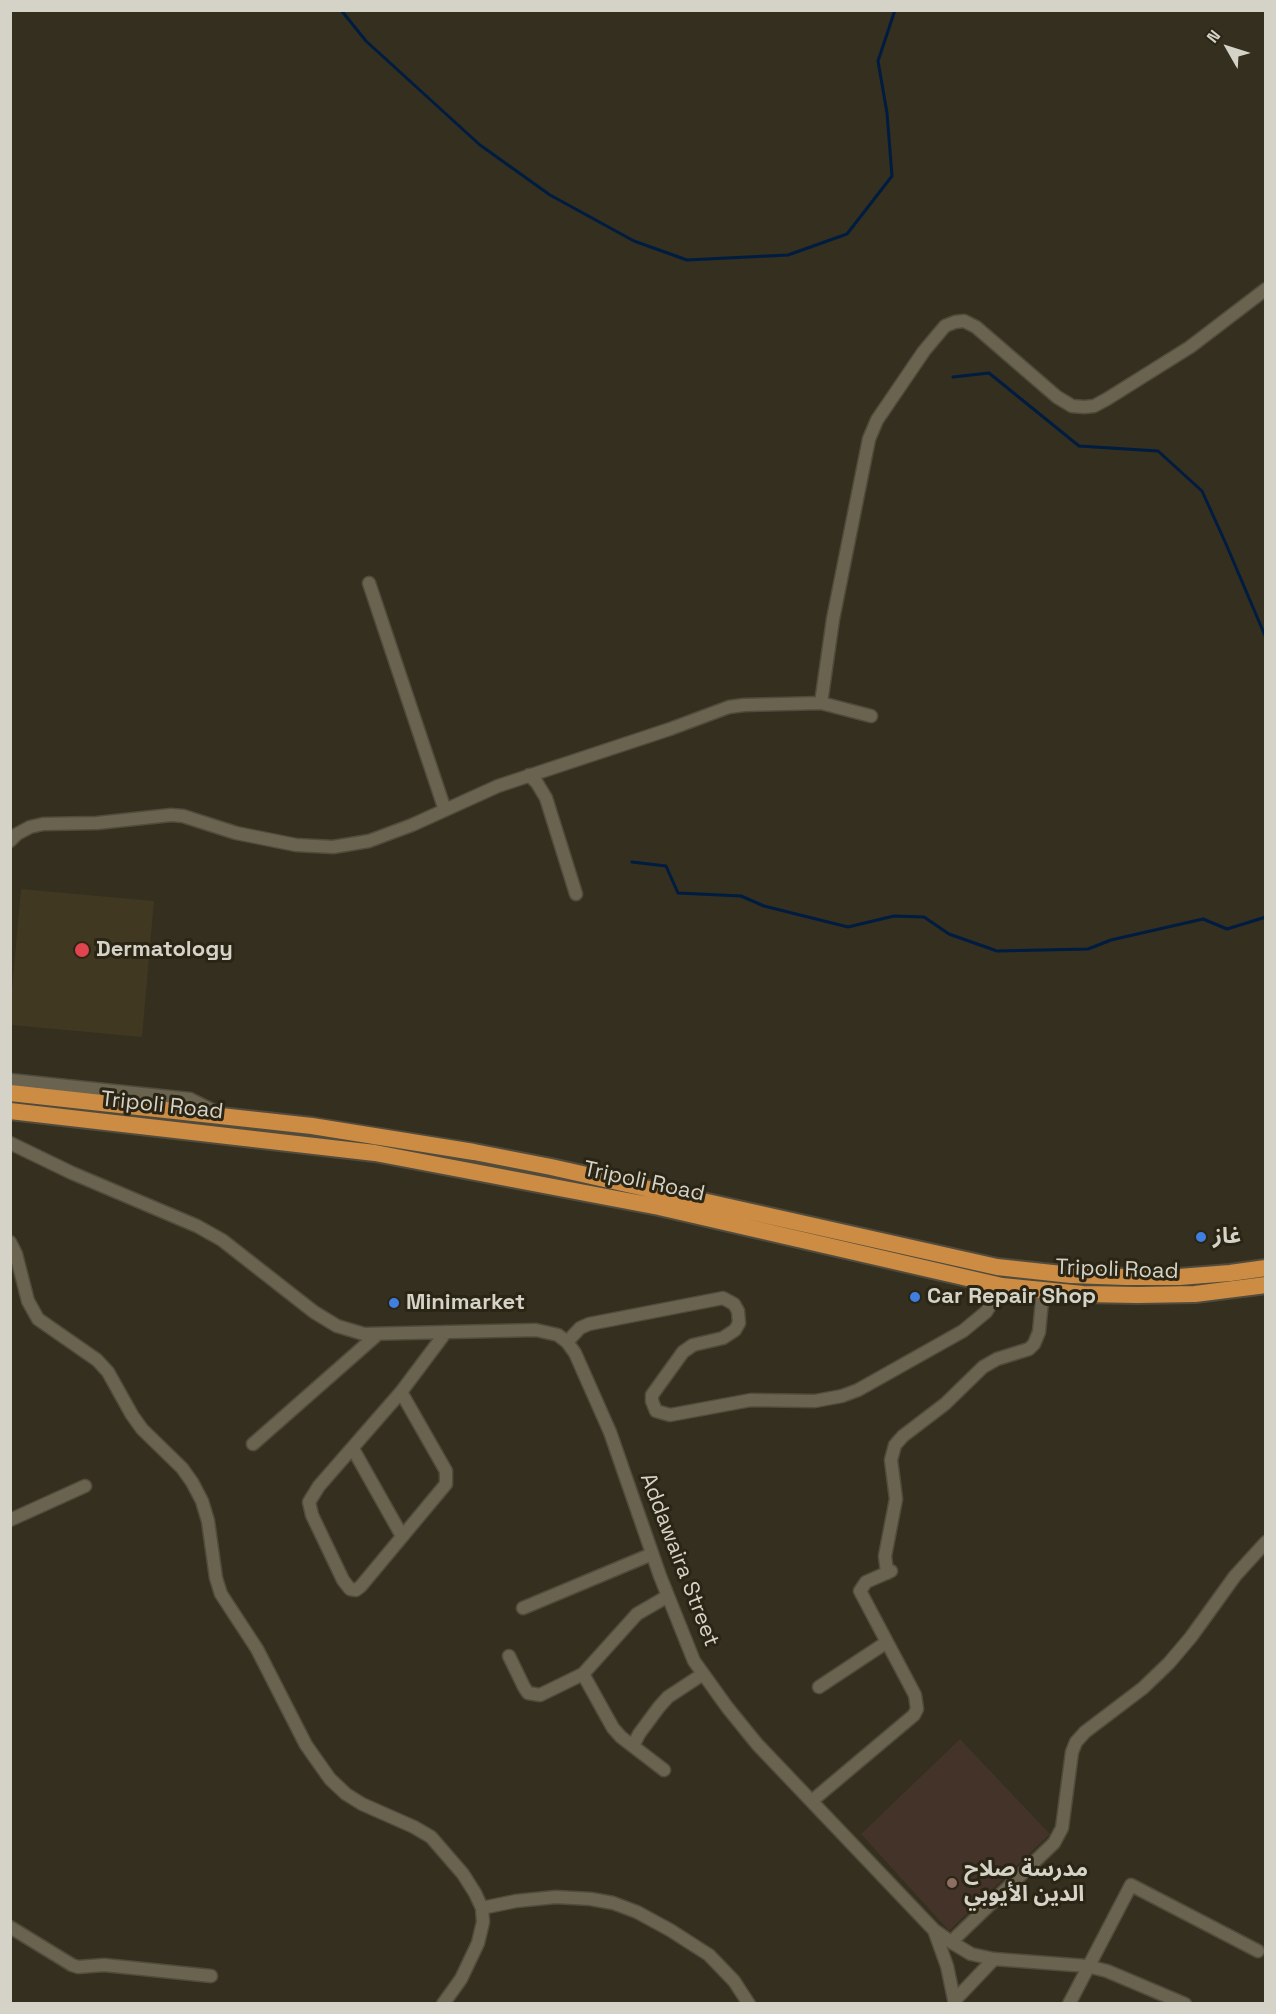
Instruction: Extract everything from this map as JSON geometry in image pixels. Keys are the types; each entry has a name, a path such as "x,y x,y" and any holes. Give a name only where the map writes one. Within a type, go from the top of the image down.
{"highway":[{"path":"10,1093 224,1116 376,1136 551,1167 997,1267 1071,1275 1126,1277 1179,1277 1266,1268"},
{"name":"Tripoli Road","path":"11,1112 315,1145 375,1154 659,1207 1002,1286 1083,1294 1137,1295 1195,1294 1266,1286"}],"street":[{"path":"821,703 833,619 869,439 877,420 924,351 945,326 964,321 976,327 1057,397 1072,406 1094,406 1190,347 1266,289"},
{"path":"369,583 444,810"},
{"path":"10,841 30,827 43,824 97,824 171,814 236,833 296,845 333,847 369,841 498,786 729,707 821,703 871,716"},
{"path":"529,775 546,798 576,894"},
{"path":"10,1080 190,1099 224,1116"},
{"path":"10,1143 72,1173 209,1232 242,1254 324,1320 352,1331 378,1334 536,1330 558,1335 567,1342 580,1328 589,1324 723,1299 734,1304 738,1311 739,1323 735,1330 723,1338 693,1345 683,1352 652,1395 656,1411 670,1415 736,1402 815,1401 842,1396 858,1390 963,1330 986,1312 1002,1286"},
{"path":"10,1242 16,1254 28,1301 38,1319 97,1360 108,1372 142,1429 182,1468 192,1482 202,1501 208,1521 216,1578 221,1594 257,1649 306,1746 330,1779 346,1794 431,1837 463,1874 482,1908 483,1922 478,1943 461,1979 443,2004"},
{"path":"813,1800 914,1715 917,1709 915,1695 860,1591 866,1582 889,1572 885,1556 896,1499 891,1460 895,1445 903,1436 945,1404 983,1366 1029,1349 1034,1344 1039,1332 1042,1290"},
{"path":"401,1392 442,1465 446,1477 442,1491 361,1586 356,1590 350,1589 346,1586 312,1515 309,1502 319,1486 401,1392 446,1332"},
{"path":"253,1444 378,1334"},
{"name":"Addawaira Street","path":"567,1342 575,1353 610,1432 652,1554 694,1661 757,1744 813,1800 934,1930"},
{"path":"353,1449 402,1536"},
{"path":"10,1520 85,1486"},
{"path":"951,1942 1054,1843 1062,1828 1072,1752 1076,1742 1084,1732 1143,1688 1169,1663 1229,1584 1266,1542"},
{"path":"523,1608 652,1554"},
{"path":"509,1656 528,1693 540,1695 582,1674 637,1614 668,1596"},
{"path":"819,1687 887,1642"},
{"path":"582,1674 613,1728 621,1737 664,1770"},
{"path":"633,1746 659,1707 682,1687 703,1674"},
{"path":"1069,2004 1131,1885 1258,1952"},
{"path":"482,1908 516,1901 556,1897 613,1903 637,1912 709,1955 734,1981 749,2004"},
{"path":"10,1927 78,1967 104,1965 211,1976"},
{"path":"934,1930 971,1954 994,1959 1087,1966 1128,1978 1185,2004"},
{"path":"934,1930 955,2002"},
{"path":"955,2002 994,1959"}],"shaded area":[{"name":"Dermatology","path":"21,889 154,901 142,1037 11,1025 11,1000"},
{"name":"مدرسة صلاح الدين الأيوبي","path":"960,1739 1050,1834 949,1931 861,1834"}],"waterway":[{"path":"341,10 366,41 480,145 550,195 634,241 687,260 788,255 847,234 892,176 887,113 878,61 895,10"},
{"path":"953,377 989,373 1079,446 1158,451 1202,491 1266,638"},
{"path":"632,862 666,866 678,893 741,896 764,906 848,927 894,916 924,917 949,934 997,951 1088,949 1111,940 1203,919 1227,929 1266,917"}],"place":[{"name":"Dermatology","path":"82,950"},
{"name":"غاز","path":"1201,1237"},
{"name":"Car Repair Shop","path":"915,1297"},
{"name":"Minimarket","path":"394,1303"},
{"name":"مدرسة صلاح الدين الأيوبي","path":"952,1883"}]}
